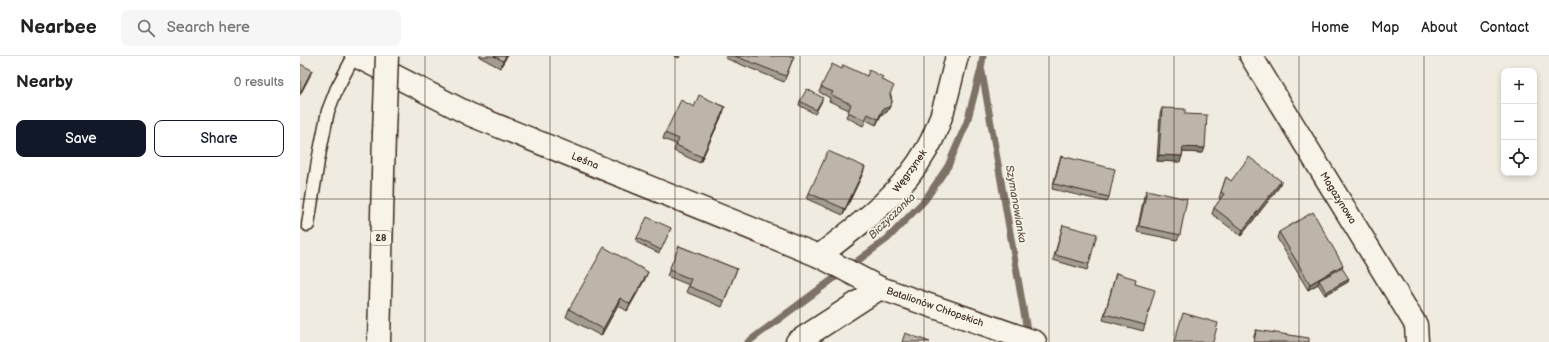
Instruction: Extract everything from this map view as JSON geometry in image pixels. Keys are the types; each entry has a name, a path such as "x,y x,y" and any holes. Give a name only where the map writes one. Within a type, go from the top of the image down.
{"street":[{"name":"Leśna","path":"355,56 471,115 819,256"},
{"name":"28","path":"379,342 387,56"},
{"name":"Węgrzynek","path":"819,256 864,222 900,188 927,149 942,114 956,56"},
{"name":"Magazynowa","path":"1251,56 1416,325 1417,342"},
{"name":"Batalionów Chłopskich","path":"819,256 872,285 1025,339"},
{"name":"Batalionów Chłopskich","path":"797,342 872,285"}],"lane":[{"path":"308,225 318,161 328,111 337,88 355,56"}],"building":[{"path":"494,56 506,56 503,61"},
{"path":"735,56 794,56 786,76"},
{"path":"300,64 312,70 300,93"},
{"path":"832,64 842,69 843,65 867,76 869,70 883,77 881,79 894,86 890,94 892,102 889,107 883,109 878,119 868,114 865,120 848,112 851,104 831,95 833,92 821,87"},
{"path":"807,89 823,98 816,110 800,101"},
{"path":"699,95 725,107 702,157 676,145 679,139 665,133 681,100 694,107"},
{"path":"1162,108 1185,109 1185,114 1207,115 1205,148 1183,147 1182,156 1159,155"},
{"path":"828,151 865,167 845,209 809,193"},
{"path":"1061,156 1115,169 1109,197 1054,184"},
{"path":"1249,157 1281,181 1243,230 1214,208 1224,194 1221,192 1226,177 1231,181"},
{"path":"1147,190 1187,199 1180,235 1139,226"},
{"path":"1313,212 1343,265 1310,284 1279,232"},
{"path":"647,217 671,228 661,250 637,238"},
{"path":"1063,225 1097,234 1089,264 1055,255"},
{"path":"679,246 737,269 724,301 688,286 691,279 669,270"},
{"path":"604,247 648,272 630,304 620,298 603,329 569,309"},
{"path":"1342,268 1349,279 1326,292 1319,280"},
{"path":"1116,273 1136,279 1135,284 1155,290 1145,325 1105,314"},
{"path":"1183,313 1218,323 1213,342 1174,342"},
{"path":"1256,330 1309,338 1309,342 1254,342"},
{"path":"905,333 930,342 902,342"}],"waterway":[{"name":"Biczyczanka","path":"748,342 887,239 925,200 948,166 967,122 983,56"},
{"name":"Szymanowianka","path":"982,72 1028,336"}]}
